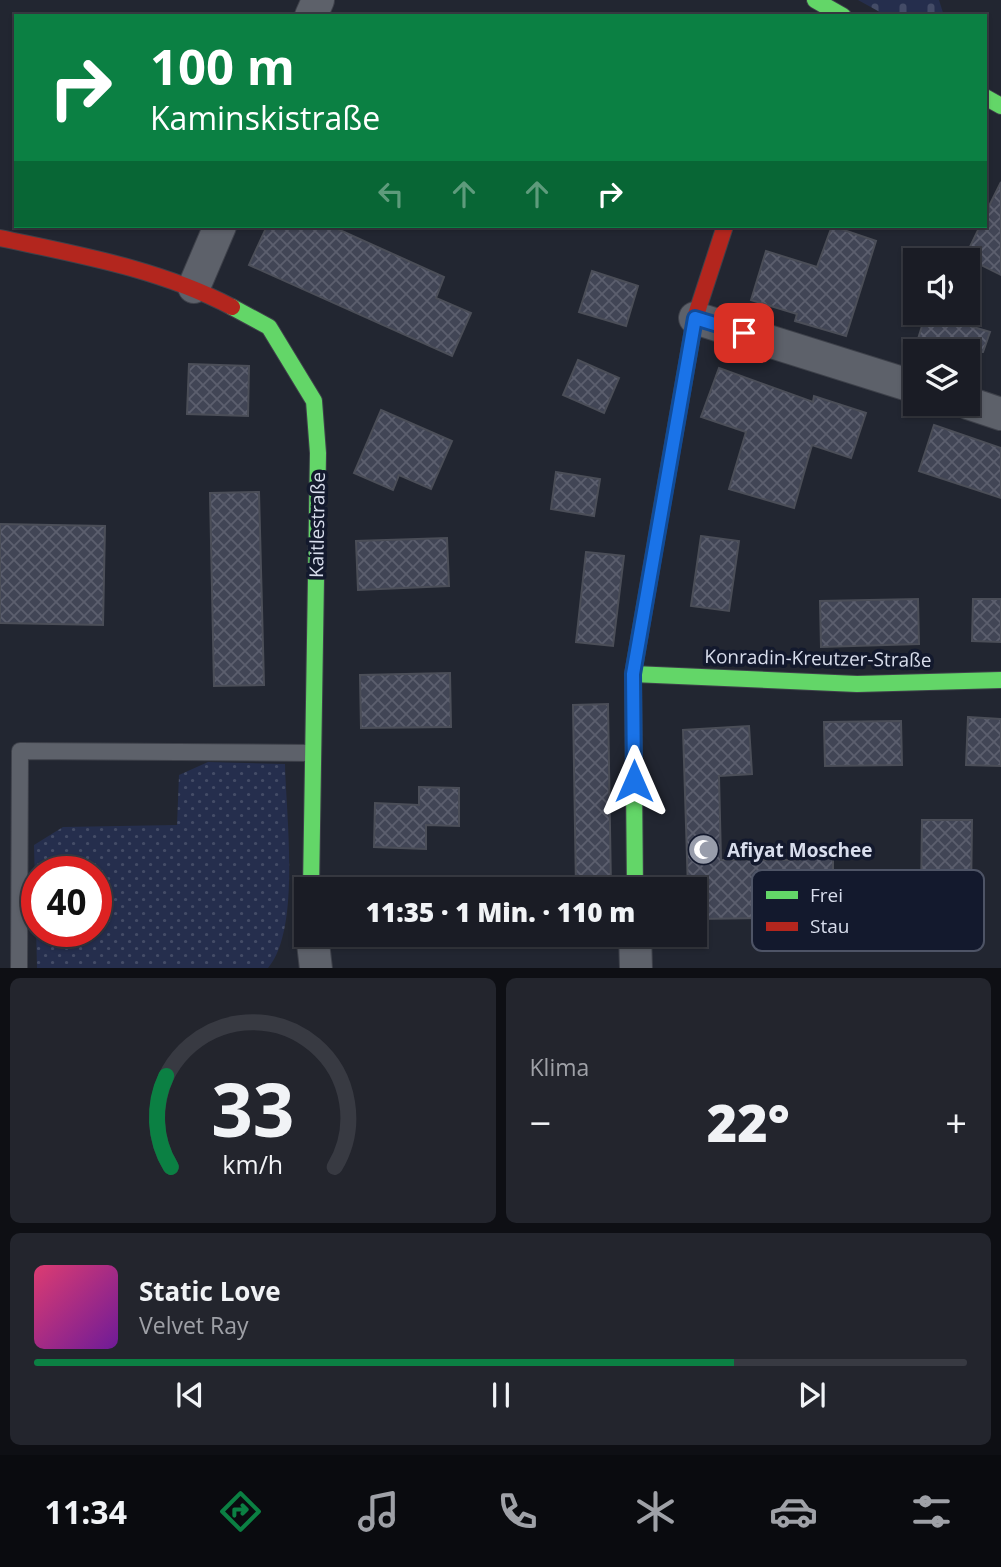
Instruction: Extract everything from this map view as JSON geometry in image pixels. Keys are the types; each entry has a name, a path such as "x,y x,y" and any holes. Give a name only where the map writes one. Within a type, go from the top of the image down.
{"street":[{"path":"815,0 840,14"},
{"path":"194,287 219,228"},
{"path":"635,877 633,674 695,318 724,228"},
{"name":"Kaitlestraße","path":"0,238 111,262 194,287 269,327 314,401 318,453 311,877"},
{"path":"695,318 903,383"},
{"path":"980,407 1001,414"},
{"name":"Konradin-Kreutzer-Straße","path":"633,674 857,684 1001,680"},
{"path":"314,947 316,968"},
{"path":"635,947 636,968"}],"lane":[{"path":"19,968 20,751 313,753"}],"green space":[{"path":"858,0 939,0 943,14 883,14"},
{"path":"208,762 285,764 289,841 288,900 285,927 278,950 268,968 37,968 36,947 112,947 112,856 34,856 34,845 63,827 177,825 179,775"}],"building":[{"path":"1001,182 1001,275 980,264 980,248 969,248 979,228 987,228 987,210"},
{"path":"266,228 335,228 444,277 436,298 471,313 452,356 249,265"},
{"path":"831,228 876,241 846,336 795,321 797,314 751,300 766,251 817,267"},
{"path":"592,271 638,286 626,326 579,312"},
{"path":"922,325 966,325 990,332 983,352 980,352 980,339 918,339"},
{"path":"578,360 619,378 604,413 563,395"},
{"path":"189,364 249,366 248,416 187,414"},
{"path":"719,368 813,402 814,396 866,413 851,458 812,445 794,508 729,489 746,432 701,417"},
{"path":"381,410 452,441 431,489 399,475 393,490 354,473"},
{"path":"934,425 1001,448 1001,498 919,471"},
{"path":"556,472 600,479 594,516 551,509"},
{"path":"259,492 264,685 214,686 210,493"},
{"path":"0,524 105,526 103,625 0,623"},
{"path":"701,536 739,541 729,611 691,606"},
{"path":"447,538 449,586 358,590 356,541"},
{"path":"586,552 624,556 613,646 576,642"},
{"path":"918,599 919,644 821,647 820,601"},
{"path":"973,599 1001,599 1001,642 972,641"},
{"path":"450,673 451,727 361,728 360,675"},
{"path":"608,704 611,877 576,877 573,705"},
{"path":"968,717 1001,719 1001,766 966,765"},
{"path":"901,721 902,765 825,766 824,722"},
{"path":"749,726 752,774 719,776 721,860 800,860 800,851 833,850 833,870 752,870 752,918 707,919 707,877 688,877 683,730"},
{"path":"419,787 459,788 459,826 426,825 426,849 374,847 375,803 419,805"},
{"path":"922,820 972,820 971,870 921,870"}],"traffic: fast":[{"path":"815,0 840,14"},
{"path":"987,98 1001,106"},
{"path":"232,307 269,327 314,401 318,453 311,877"},
{"path":"635,877 633,674 659,523"},
{"path":"633,674 857,684 1001,680"}],"traffic: jam":[{"path":"659,523 695,318 724,228"},
{"path":"0,238 148,273 232,307"}],"place":[{"name":"Afiyat Moschee","path":"704,850"}],"route":[{"path":"634,781 633,674 695,318 744,333"}]}
